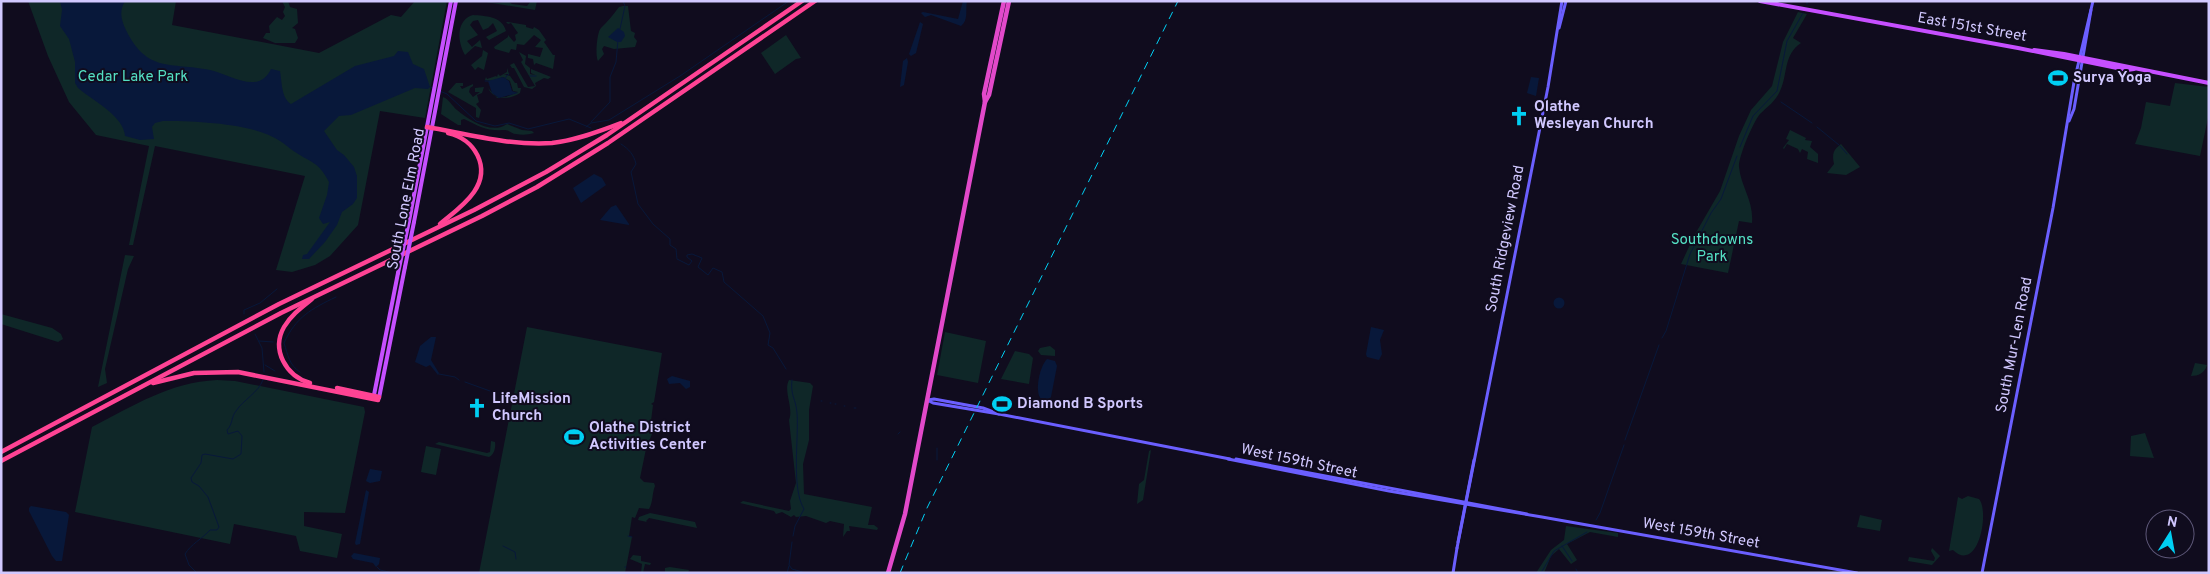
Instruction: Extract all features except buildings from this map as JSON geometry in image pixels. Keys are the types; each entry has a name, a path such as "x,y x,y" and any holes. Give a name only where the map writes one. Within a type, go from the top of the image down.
{"highway":[{"path":"1,452 288,299 436,228 546,172 629,119 802,1"},
{"path":"1,461 319,293 482,216 561,173 608,143 815,1"},
{"path":"888,573 903,526 985,102 984,94 1004,1"},
{"path":"985,102 989,95 1009,1"},
{"path":"430,127 511,142 542,143 584,136 629,119"},
{"path":"430,127 455,134 469,142 478,154 481,168 479,180 473,194 436,228"},
{"path":"319,293 294,314 284,328 279,346 285,366 292,374 303,381 377,397"},
{"path":"144,385 194,373 233,371 377,397"}],"main road":[{"name":"South Lone Elm Road","path":"377,397 398,273 411,221 436,97 450,1"},
{"name":"South Lone Elm Road","path":"439,78 456,1"},
{"name":"South Ridgeview Road","path":"1453,573 1564,1"},
{"name":"East 151st Street","path":"1760,1 2040,50 2209,83"},
{"name":"South Mur-Len Road","path":"2069,122 2075,101 2092,1"},
{"name":"South Mur-Len Road","path":"1982,573 2069,122 2074,85 2081,59"},
{"path":"2074,85 2073,100 2075,101"},
{"name":"South Lone Elm Road","path":"377,397 405,267 411,221"},
{"name":"West 159th Street","path":"927,400 933,403 999,414 1297,474 1857,573"}],"green space":[{"name":"Cedar Lake Park","path":"28,1 176,1 172,25 319,53 391,15 401,17 415,1 447,1 425,118 380,111 358,225 330,256 315,265 292,272 276,270 305,176 155,146 133,245 129,245 149,146 96,135 69,102 48,56"},
{"path":"282,1 288,1 290,7 297,9 298,23 292,28 295,29 298,38 295,43 275,43 263,38 266,33 270,33 269,26 277,17 282,20 285,16 283,12 285,7"},
{"path":"480,1 498,3 508,1 512,4 527,6 531,1 537,1 535,10"},
{"path":"628,6 631,31 635,33 634,37 637,41 635,47 614,49 604,46 602,49 604,54 598,61 597,49 600,30 619,7"},
{"name":"Southdowns Park","path":"1798,12 1807,14 1793,38 1801,43 1791,53 1778,95 1760,114 1754,124 1739,162 1740,174 1751,208 1752,223 1739,221 1728,273 1681,264 1694,236 1720,191 1739,136 1751,110 1772,86 1783,42"},
{"path":"473,15 497,20 501,22 506,31 489,40 486,37 497,31 493,23 483,30 478,20 473,21 470,25 478,35 467,41 472,47 480,40 482,48 475,46 465,55 460,44 461,26 463,21"},
{"path":"506,22 526,25 526,27 533,29 534,27 539,30 546,40 544,42 553,55 555,55 553,69 536,63 534,65 533,59 528,58 528,54 540,57 543,48 535,47 541,40 534,35 524,45 517,44 516,50 511,49 509,53 495,49 494,47 508,37 508,35 514,42 516,40 515,35 518,33 511,23 508,24"},
{"path":"786,35 801,58 796,59 775,74 761,53"},
{"path":"483,50 488,53 484,70 478,67 475,70 471,65 482,56"},
{"path":"519,52 526,56 525,64 530,68 530,74 535,75 531,73 531,69 551,77 548,79 544,78 535,83 536,86 532,89 524,87 514,68 510,65 514,63 528,87 535,86 521,62 523,60"},
{"path":"507,68 509,74 504,74 510,76 517,83 518,88 521,88 520,93 507,98 500,98 518,92 513,91 510,81 503,77 492,81 485,80 486,77 487,79 497,77 498,74 500,76 507,72"},
{"path":"456,83 463,83 463,86 460,86 462,89 473,84 469,92 473,97 480,92 475,92 475,88 484,87 482,93 477,95 479,102 476,104 481,110 479,118 476,117 476,108 448,92"},
{"path":"2175,83 2209,87 2209,113 2200,156 2135,144 2141,128 2146,102 2170,106"},
{"path":"443,97 462,114 481,125 495,128 507,124 534,133 520,135 506,130 488,129 464,119 461,120 461,125 458,125 441,114"},
{"path":"1790,130 1806,138 1805,140 1812,141 1810,147 1818,154 1818,163 1807,159 1808,152 1802,149 1800,153 1798,149 1787,144 1783,148 1789,140 1786,139"},
{"path":"1841,144 1860,167 1846,175 1827,173 1834,164 1833,155 1835,150"},
{"path":"125,255 134,256 128,269 105,369 107,383 98,387"},
{"path":"1,314 52,328 61,334 63,339 58,342 1,324"},
{"name":"Olathe District Activities Center","path":"527,327 662,353 654,402 651,404 653,405 650,429 652,434 646,449 640,478 644,482 654,483 655,486 649,509 639,508 635,518 632,517 629,536 632,537 625,573 479,573"},
{"path":"945,332 986,341 978,383 937,375"},
{"path":"1050,346 1055,350 1055,356 1041,355 1038,351 1040,348"},
{"path":"1015,351 1029,354 1033,358 1029,384 1001,379"},
{"path":"2195,363 2207,365 2201,374 2191,376"},
{"path":"217,380 235,381 364,407 365,412 345,513 304,512 304,526 342,534 337,558 300,551 296,536 234,524 230,544 75,512 92,427 152,396 183,385"},
{"path":"789,380 810,383 813,386 809,410 809,440 803,464 804,494 872,507 868,525 874,525 878,528 877,530 849,526 850,531 847,531 843,537 844,524 830,521 826,523 806,516 796,517 794,515 791,517 782,512 776,514 774,511 740,503 743,501 789,511 791,509 790,501 796,483 789,420 790,410 787,384"},
{"path":"2145,433 2154,458 2130,456 2131,436"},
{"path":"491,441 495,442 495,446 493,453 489,457 435,444 439,442 487,453 490,452"},
{"path":"426,446 441,449 436,475 421,472"},
{"path":"1151,450 1143,500 1137,504 1139,484 1144,480 1149,451"},
{"path":"1968,496 1979,499 1982,506 1982,527 1980,538 1975,548 1969,554 1962,555 1953,550 1949,551 1958,497 1962,499"},
{"path":"650,513 695,522 697,528 649,518 647,522 638,520 639,517"},
{"path":"1860,515 1882,520 1880,531 1857,527"},
{"path":"1566,526 1618,533 1618,537 1590,532 1567,544 1577,560 1571,564 1559,549 1551,556 1544,573 1536,573 1551,550 1564,540"},
{"path":"1932,548 1940,556 1932,565 1908,561 1909,557 1934,561"},
{"path":"633,555 641,556 641,561 651,563 650,565 645,564 643,573 641,573 642,564 630,559"},
{"path":"665,568 689,570 688,573 665,573"}],"water":[{"path":"60,1 125,1 121,12 124,26 134,44 151,59 171,65 210,70 249,82 262,80 271,69 280,71 285,98 291,104 355,66 394,56 398,51 408,52 413,64 424,69 430,87 428,89 415,88 351,115 339,116 324,131 337,150 354,167 357,176 357,198 353,204 342,212 337,225 325,242 309,259 302,259 303,255 307,254 330,222 323,224 319,218 327,195 329,182 318,166 269,135 255,130 223,124 163,121 155,123 152,127 154,139 140,140 125,136 119,122 113,115 78,88 75,83 75,62 69,39 60,26 62,10"},
{"path":"963,1 967,1 966,15 965,21 961,26 931,15 925,17 921,13 958,19"},
{"path":"920,22 923,24 916,53 911,56 909,54"},
{"path":"618,28 624,32 625,36 621,42 608,37"},
{"path":"907,58 904,85 900,87 903,61"},
{"path":"503,77 509,81 512,91 518,93 499,98 492,93 488,81"},
{"path":"1531,77 1539,78 1536,96 1527,93"},
{"path":"594,174 602,178 606,185 581,203 573,188"},
{"path":"616,205 629,225 600,220 611,207"},
{"path":"1559,297 1565,303 1559,309 1553,303"},
{"path":"1371,327 1384,330 1380,340 1382,354 1379,360 1367,357 1366,354"},
{"path":"431,337 436,337 431,360 439,373 438,375 430,365 426,367 415,362 420,346"},
{"path":"1047,359 1055,361 1057,366 1051,397 1048,400 1041,399 1038,390 1040,373"},
{"path":"672,376 690,381 690,387 686,389 680,383 669,384 667,379"},
{"path":"370,469 382,471 380,481 370,483 366,481"},
{"path":"366,490 369,492 360,544 356,545 355,543"},
{"path":"31,506 66,512 69,515 62,561 56,561 52,556 29,511"},
{"path":"354,553 380,558 379,564 376,567 373,563 353,559 351,556"}],"waterway":[{"path":"620,29 625,6 623,1"},
{"path":"586,127 591,123 609,120 680,76 789,1"},
{"path":"1740,147 1753,116 1777,91 1787,41 1803,13"},
{"path":"591,122 610,102 610,77 616,62 618,40"},
{"path":"505,79 507,75"},
{"path":"530,76 536,76"},
{"path":"430,87 447,94 476,121 495,126 509,123 528,129 569,119 591,128"},
{"path":"1781,102 1812,123"},
{"path":"1817,127 1839,145"},
{"path":"621,144 631,152 636,164 631,172 638,204 653,224 670,239 670,245 676,249 677,259 689,265 692,261 687,255 692,254 702,258 698,267 708,275 713,268 722,272 724,282 763,316 770,333 768,345 773,348 786,369"},
{"path":"1840,146 1847,154"},
{"path":"1662,338 1666,331 1690,254 1711,213 1721,199 1737,156"},
{"path":"244,314 244,310 260,303 277,289"},
{"path":"300,372 291,363 284,343 299,320 336,297"},
{"path":"255,334 262,348 264,372"},
{"path":"259,341 273,342"},
{"path":"1625,440 1659,345"},
{"path":"265,365 275,371"},
{"path":"439,374 455,377 459,380"},
{"path":"197,573 189,565 185,554 190,547 210,530 217,530 219,527 208,497 199,486 192,482 191,478 201,463 202,455 233,459 241,454 242,436 238,431 228,434 227,430 236,411 258,389 263,380"},
{"path":"792,380 797,413 796,462 798,489 804,509 795,526 793,536"},
{"path":"465,382 490,391"},
{"path":"1596,520 1624,445"},
{"path":"937,448 937,460"},
{"path":"1541,573 1554,551 1587,532"},
{"path":"628,536 632,537"},
{"path":"792,542 789,565 792,569 806,573"},
{"path":"503,546 515,552 516,559"},
{"path":"1562,546 1572,561"},
{"path":"787,573 789,566"},
{"path":"377,567 380,570 393,573"},
{"path":"1576,569 1578,573"}],"railway":[{"path":"900,573 927,508 1178,1"}],"place":[{"name":"Surya Yoga","path":"2058,78"},
{"name":"Olathe Wesleyan Church","path":"1519,116"},
{"name":"Diamond B Sports","path":"1002,404"},
{"name":"LifeMission Church","path":"477,408"},
{"name":"Olathe District Activities Center","path":"574,437"}]}
